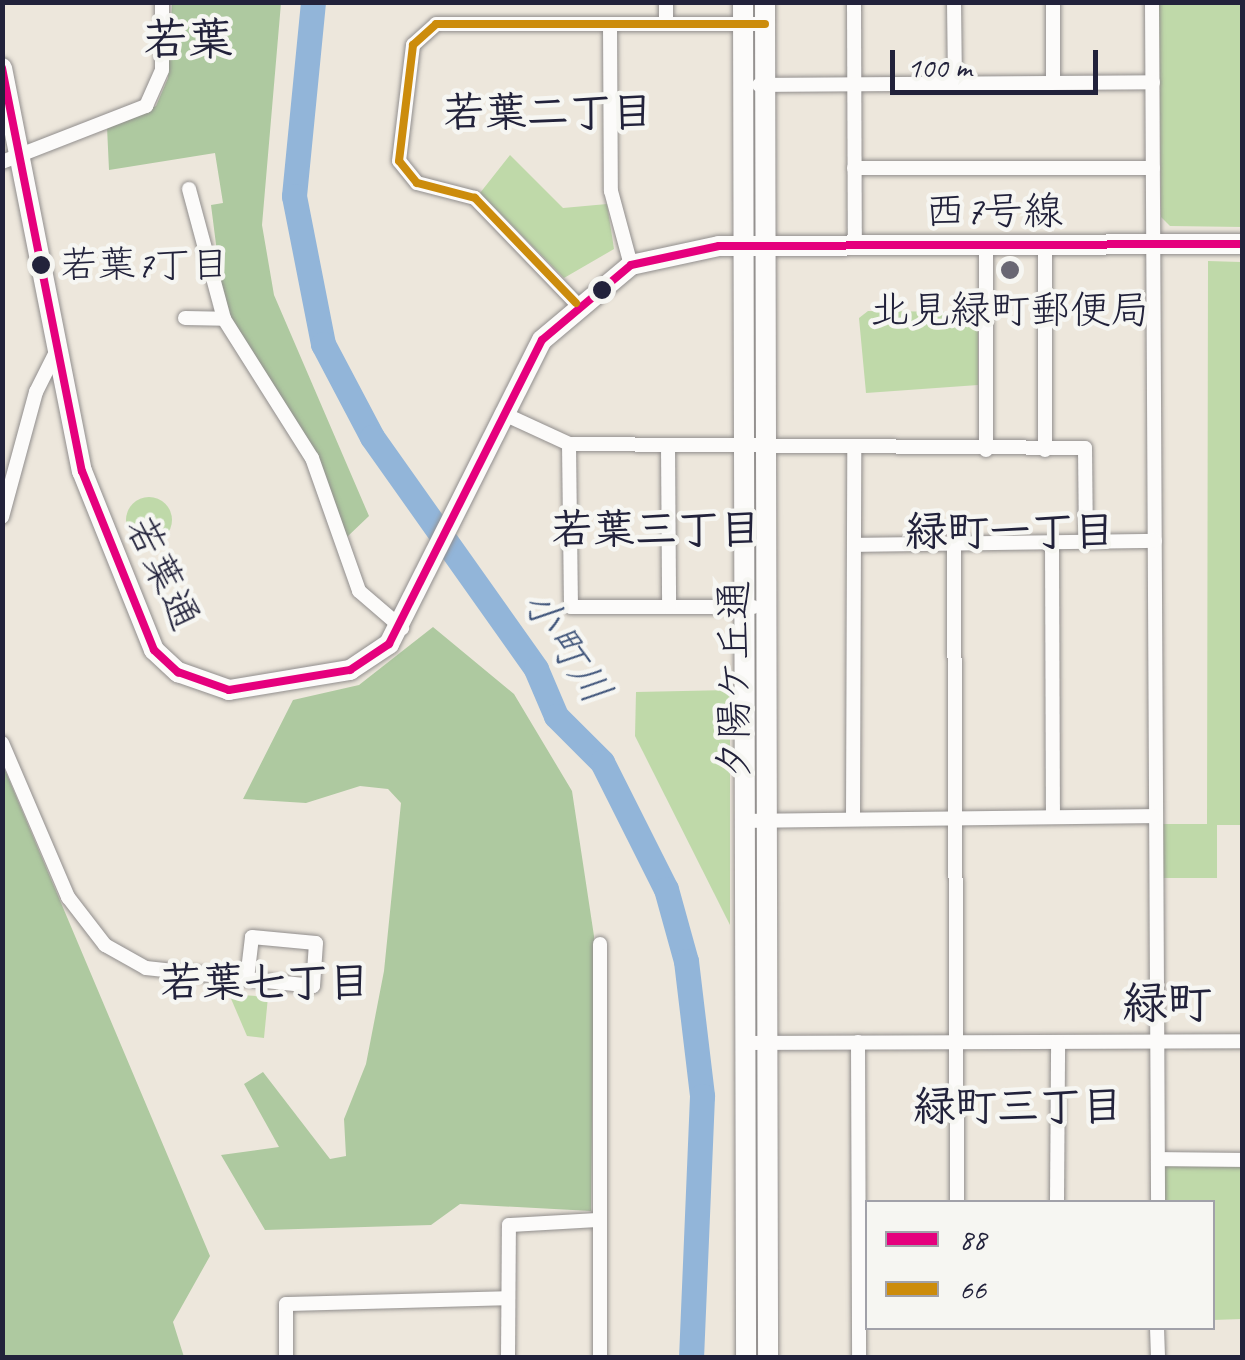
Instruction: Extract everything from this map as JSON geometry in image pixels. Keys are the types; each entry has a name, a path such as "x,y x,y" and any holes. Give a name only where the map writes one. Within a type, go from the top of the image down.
{"main road":[{"name":"夕陽ケ丘通","path":"743,13 743,85 769,452 768,1358"},
{"name":"夕陽ケ丘通","path":"746,1358 745,444 765,86 765,13"},
{"name":"若葉通","path":"2,68 12,160 58,348 82,471 134,613 178,672 229,690 270,688 350,670 402,628 502,413 542,340 576,303 631,264 755,245"},
{"name":"西7号線","path":"755,245 1242,244"}],"street":[{"path":"12,160 146,106 162,70 162,2"},
{"path":"666,2 666,24"},
{"path":"854,2 854,245"},
{"path":"954,2 954,84"},
{"path":"1053,2 1053,83"},
{"path":"1152,2 1158,1200"},
{"path":"576,303 475,198 417,183 399,161 413,44 436,24 666,24 765,13"},
{"path":"610,25 611,191 631,264"},
{"path":"743,85 1153,82"},
{"path":"854,168 1152,168"},
{"path":"189,188 224,319 312,458 360,592 402,628"},
{"path":"986,246 986,450"},
{"path":"1045,247 1045,450"},
{"path":"185,318 224,319"},
{"path":"2,517 36,392 58,348"},
{"path":"502,413 569,444 745,444 769,452 1085,448 1086,542"},
{"path":"569,444 571,607 769,607"},
{"path":"668,445 670,606"},
{"path":"854,451 854,819"},
{"path":"854,545 1154,541"},
{"path":"1052,543 1053,816"},
{"path":"954,544 956,1200"},
{"path":"2,743 72,906 105,944 146,968 247,979 313,986 316,943 252,937 247,979"},
{"path":"746,821 1154,816"},
{"path":"600,944 600,1358"},
{"path":"747,1043 1242,1041"},
{"path":"858,1042 863,1325 859,1358"},
{"path":"1058,1042 1058,1200"},
{"path":"1158,1159 1242,1160"},
{"path":"508,1358 509,1225 598,1220"},
{"path":"286,1358 286,1304 508,1298"},
{"path":"1157,1330 1158,1358"}],"green space":[{"path":"172,3 281,3 262,225 274,295 369,516 347,537 225,315 211,205 223,203 215,153 109,170 107,127 156,106 168,78"},
{"path":"1159,3 1242,3 1242,227 1170,226 1161,217"},
{"path":"510,155 563,208 607,204 614,249 564,278 480,193"},
{"path":"1208,261 1241,262 1242,825 1217,825 1217,878 1163,878 1163,824 1207,824"},
{"path":"868,311 969,312 978,323 978,385 866,393 859,318"},
{"path":"149,497 165,504 172,520 165,536 149,543 133,536 126,520 133,504"},
{"path":"433,627 514,694 572,791 594,936 591,1211 460,1204 431,1225 265,1230 221,1155 279,1147 244,1084 263,1072 330,1159 346,1156 344,1119 366,1064 384,971 401,803 388,789 360,786 306,803 243,799 293,700 359,685"},
{"path":"730,690 730,925 635,736 636,692"},
{"path":"2,763 210,1256 173,1322 184,1357 3,1357"},
{"path":"229,994 268,997 264,1038 247,1036"},
{"path":"1164,1166 1242,1167 1242,1319 1215,1320 1215,1200 1164,1200"}],"waterway":[{"name":"小町川","path":"313,2 294,196 323,344 372,437 536,669 556,716 602,762 666,889 686,961 702,1096 691,1358"}],"transit line":[{"name":"66","path":"576,303 475,198 417,183 399,161 413,45 436,24 765,24"},
{"name":"88","path":"2,68 82,471 154,650 178,672 229,690 350,670 389,644 542,340 631,265 719,246 1242,244"}],"place":[{"name":"若葉7丁目","path":"41,265"},
{"name":"北見緑町郵便局","path":"1010,270"}],"district":[{"name":"若葉","path":"188,40"},
{"name":"若葉二丁目","path":"548,113"},
{"name":"若葉三丁目","path":"656,530"},
{"name":"緑町一丁目","path":"1010,532"},
{"name":"若葉七丁目","path":"265,983"},
{"name":"緑町","path":"1167,1004"},
{"name":"緑町三丁目","path":"1018,1107"}]}
